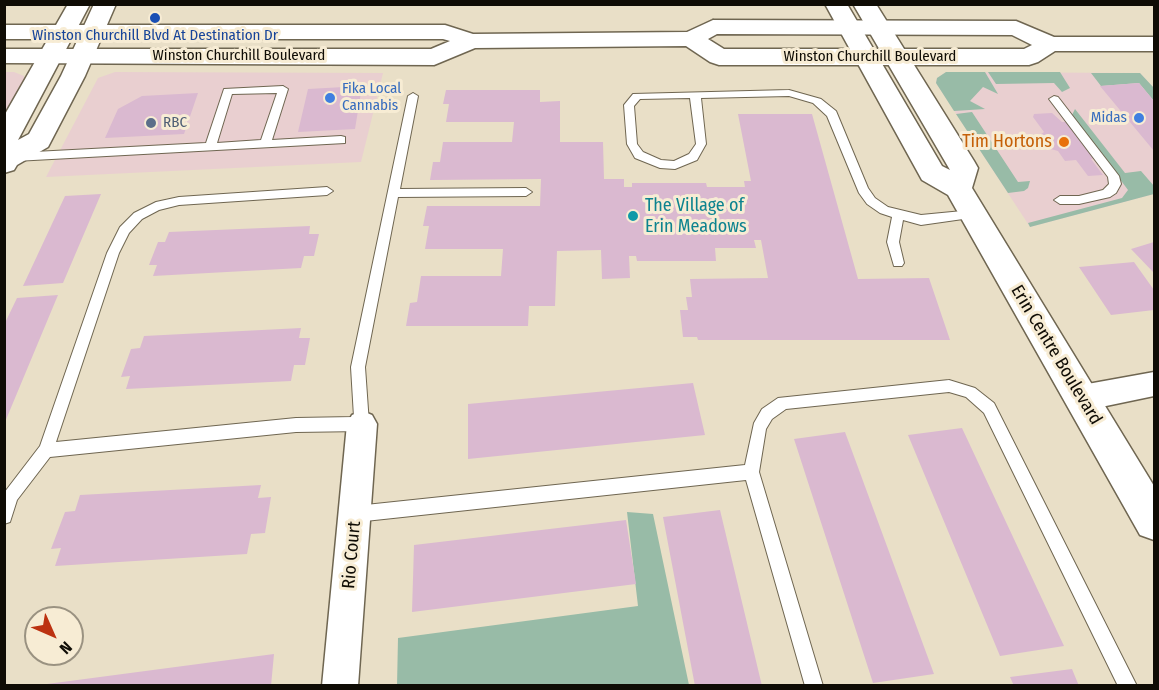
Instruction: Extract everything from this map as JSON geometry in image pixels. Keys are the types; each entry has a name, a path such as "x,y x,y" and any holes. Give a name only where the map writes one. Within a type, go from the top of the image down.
{"main road":[{"path":"5,152 80,4"},
{"path":"5,152 39,140 82,56 105,4"},
{"path":"836,4 932,173 958,188 964,168 864,4"},
{"name":"Winston Churchill Boulevard","path":"4,56 434,57 471,42 691,39 713,27 1016,27 1050,44 1155,44"},
{"name":"Winston Churchill Boulevard","path":"4,32 445,32 471,42"},
{"name":"Winston Churchill Boulevard","path":"691,39 719,57 1029,57 1050,44"},
{"name":"Erin Centre Boulevard","path":"958,188 1155,521"}],"street":[{"path":"1082,398 1155,384"},
{"name":"Rio Court","path":"340,686 362,424"}],"lane":[{"path":"210,147 228,92 283,89 265,144"},
{"path":"695,95 701,144 693,157 675,165 660,164 639,155 632,144 629,105 632,100 643,95 789,93 818,101 832,114 863,190 871,201 884,210 898,216 928,220 973,214"},
{"path":"46,450 296,425 362,424 358,367 413,96"},
{"path":"1054,99 1113,176 1115,184 1106,194 1079,200 1060,200"},
{"path":"5,152 210,147 341,140"},
{"path":"4,516 11,496 46,450 113,253 124,230 138,216 156,206 178,201 327,191"},
{"path":"394,193 526,192"},
{"path":"898,216 893,242 898,263"},
{"path":"814,686 751,471 759,428 767,414 783,403 949,386 970,392 988,408 1128,686"},
{"path":"356,513 751,471"}],"shaded area":[{"path":"5,72 14,72 24,76 24,79 5,119"},
{"path":"115,72 383,73 361,162 46,177 98,78"},
{"path":"946,72 1140,73 1154,88 1154,194 1030,227 936,83 937,78"}],"green space":[{"path":"946,72 985,72 998,94 983,87 970,101 985,109 954,111 936,83 937,78"},
{"path":"988,72 1060,72 1070,88 1062,92 1054,83 996,84"},
{"path":"1091,73 1140,73 1154,88 1154,101 1139,83 1101,86"},
{"path":"1075,109 1125,173 1141,171 1154,186 1154,194 1030,227 1028,223 1122,198 1128,190 1072,115"},
{"path":"972,112 1018,182 1030,181 1028,188 1024,191 1008,193 956,114"},
{"path":"627,512 653,514 689,685 397,686 398,638 638,606"}],"building":[{"path":"1139,83 1154,101 1154,151 1100,86"},
{"path":"362,86 355,129 298,132 308,89"},
{"name":"The Village of Erin Meadows","path":"446,90 540,90 540,102 560,101 560,142 603,142 604,179 624,179 624,187 632,187 632,183 706,183 707,187 745,187 744,181 751,181 738,114 812,114 858,279 929,278 950,340 698,340 697,337 683,337 680,310 688,310 686,297 692,297 690,279 768,278 761,240 754,240 756,248 715,248 716,261 637,261 636,256 629,256 630,278 602,279 601,250 557,251 555,306 529,306 528,326 406,326 410,303 417,302 421,276 501,276 503,249 425,249 429,226 423,226 427,206 540,206 541,179 430,180 433,162 440,162 443,142 512,142 514,122 446,122 449,104 443,104"},
{"path":"198,93 184,134 105,138 118,109 142,96"},
{"name":"Tim Hortons","path":"1052,113 1062,122 1066,122 1094,158 1091,159 1103,175 1088,176 1076,160 1065,161 1058,151 1051,149 1040,135 1044,132 1033,117 1034,114"},
{"path":"101,194 63,283 23,286 65,196"},
{"path":"310,226 309,234 319,234 314,256 304,256 301,268 153,276 157,265 149,265 158,242 165,242 169,232"},
{"path":"1154,242 1154,273 1131,249"},
{"path":"1134,262 1154,290 1154,310 1111,315 1079,267"},
{"path":"58,295 4,422 4,325 17,298"},
{"path":"301,328 299,338 310,338 305,365 294,365 291,381 126,389 130,376 121,377 131,349 140,348 144,336"},
{"path":"693,383 705,435 468,459 468,404"},
{"path":"962,428 1064,646 1000,656 908,435"},
{"path":"845,432 934,674 873,683 794,439"},
{"path":"261,485 258,498 271,497 265,533 251,534 247,554 55,566 61,548 51,549 65,512 75,511 80,495"},
{"path":"720,510 762,686 695,686 663,517"},
{"path":"626,520 636,584 412,612 414,545"},
{"path":"274,654 271,686 47,686 47,684"},
{"path":"1072,669 1079,686 1014,686 1010,677"}],"place":[{"name":"Winston Churchill Blvd At Destination Dr","path":"155,18"},
{"name":"Fika Local Cannabis","path":"330,98"},
{"name":"Midas","path":"1139,118"},
{"name":"RBC","path":"151,123"},
{"name":"Tim Hortons","path":"1064,142"},
{"name":"The Village of Erin Meadows","path":"633,216"}]}
